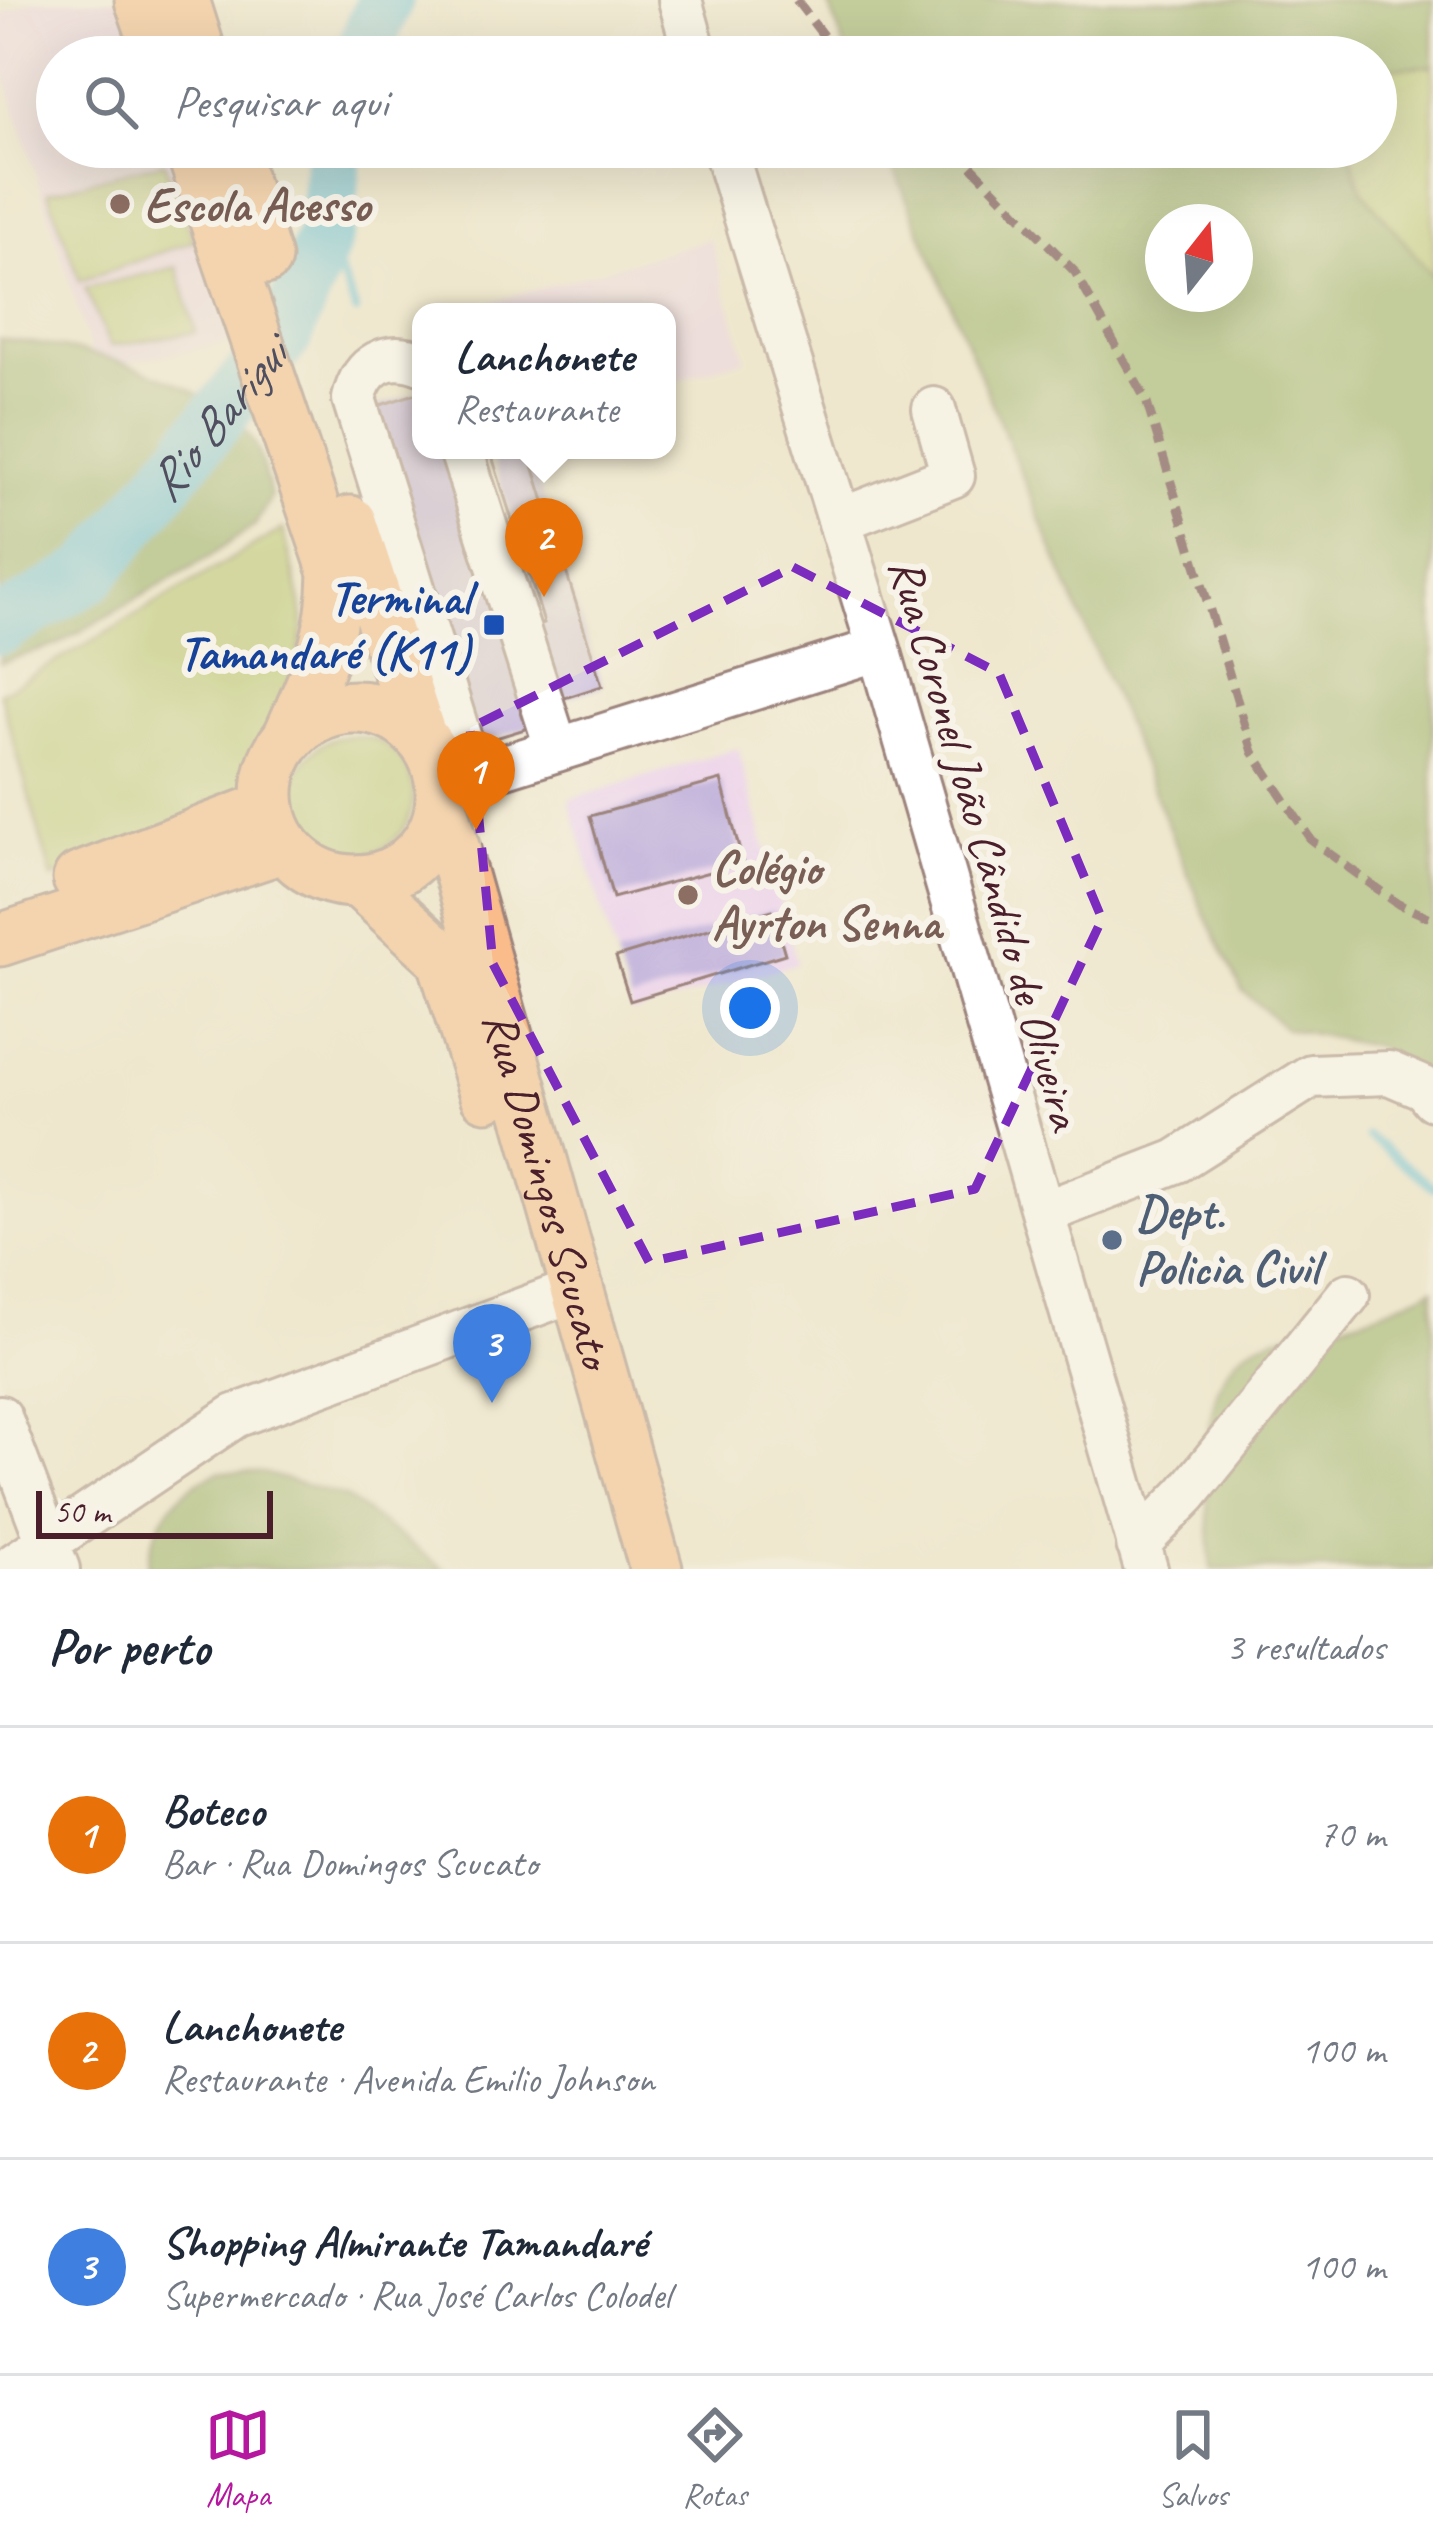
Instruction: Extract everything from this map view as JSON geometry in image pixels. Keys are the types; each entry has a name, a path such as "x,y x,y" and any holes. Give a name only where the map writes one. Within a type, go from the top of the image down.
{"main road":[{"path":"142,0 154,36"},
{"path":"183,0 194,36"},
{"path":"201,168 258,292"},
{"path":"234,168 258,292 335,572 335,609 326,654 275,757 268,781 275,827 298,863 338,880 359,881 388,874 413,859 432,836 452,790 418,733 281,367"},
{"path":"290,734 313,717 339,707 368,706 396,716 418,733"},
{"name":"Rua Domingos Scucato","path":"452,790 625,1569"},
{"path":"0,907 275,827"},
{"path":"0,940 275,827"},
{"name":"Rua Domingos Scucato","path":"359,881 443,958 656,1569"}],"street":[{"path":"680,0 690,36"},
{"name":"Rua Coronel João Cândido de Oliveira","path":"730,168 879,649 1142,1556"},
{"path":"412,360 385,358 369,367 358,381 354,399 452,790 557,750 879,649"},
{"path":"839,520 953,476 934,409"},
{"path":"463,459 557,750"},
{"path":"1042,1213 1177,1161 1311,1076 1389,1073 1424,1088 1433,1099"},
{"path":"8,1569 52,1555 235,1416 562,1294"},
{"path":"1142,1556 1186,1494 1348,1294"},
{"path":"0,1417 52,1555"}],"highlighted area":[{"path":"793,567 999,673 1102,919 975,1189 649,1262 493,964 470,728"}],"shaded area":[{"name":"Escola Acesso","path":"35,0 125,0 137,36 36,36 36,168 182,168 240,341 96,368 0,58 0,15"},
{"path":"710,239 746,359 676,380 676,303 490,303"},
{"name":"Colégio Ayrton Senna","path":"738,748 797,963 633,1013 569,800"}],"green space":[{"path":"827,0 1433,0 1433,66 1397,67 1397,36 840,36"},
{"path":"1433,66 1433,277 1362,190 1355,168 1397,168 1397,67"},
{"path":"141,168 166,168 194,241 80,281 48,192"},
{"path":"894,168 1354,168 1362,190 1433,277 1433,1082 1376,1047 1285,1028 1242,990 1205,915"},
{"path":"177,267 196,332 110,346 85,288"},
{"path":"0,339 99,356 200,395 249,435 271,497 255,525 211,556 57,645 0,663"},
{"path":"283,529 300,598 302,635 285,713 258,785 250,797 207,825 52,878 0,693"},
{"path":"353,736 376,740 396,753 409,773 413,796 409,819 396,839 376,852 353,856 330,852 310,839 297,819 293,796 297,773 310,753 330,740"},
{"path":"1433,1288 1433,1569 1211,1569 1207,1450 1218,1390 1230,1366 1261,1342 1364,1317"},
{"path":"219,1472 264,1473 344,1496 444,1569 147,1569 154,1536 168,1509 190,1488"}],"building":[{"path":"412,395 412,459 454,459 477,534 513,523 493,459 531,459 602,686 552,702 528,628 544,623 524,558 489,569 538,725 473,745 368,409"},
{"path":"721,780 743,863 613,898 590,816"},
{"path":"772,910 785,954 630,1001 616,957"}],"waterway":[{"name":"Rio Barigui","path":"370,36 385,0"},
{"name":"Rio Barigui","path":"0,626 91,573 284,336 325,235 333,168"},
{"path":"325,235 356,311"},
{"path":"1368,1136 1433,1187"}],"railway":[{"path":"796,0 823,36"},
{"path":"973,168 1075,272 1146,400 1253,752 1311,840 1398,904 1433,919"}],"place":[{"name":"Escola Acesso","path":"120,204"},
{"name":"Lanchonete","path":"544,597"},
{"name":"Terminal Tamandaré (K11)","path":"494,625"},
{"name":"Boteco","path":"476,830"},
{"name":"Colégio Ayrton Senna","path":"688,895"},
{"name":"Dept. Policia Civil","path":"1112,1240"},
{"name":"Shopping Almirante Tamandaré","path":"492,1403"}]}
